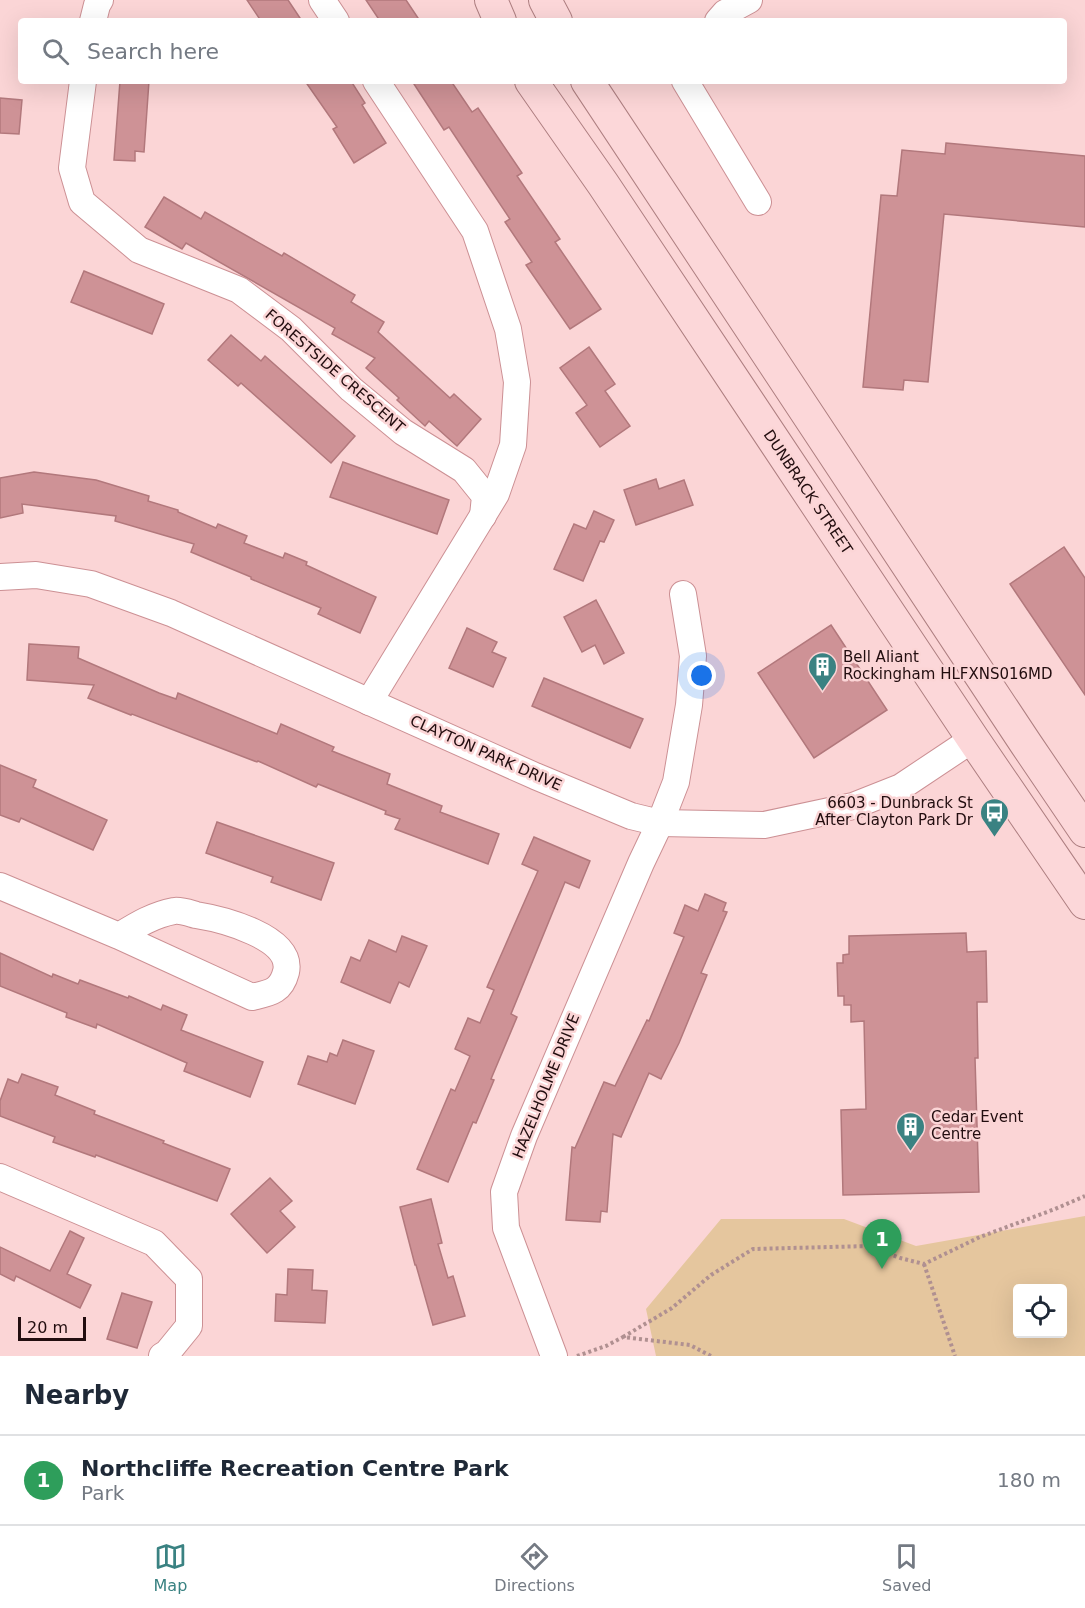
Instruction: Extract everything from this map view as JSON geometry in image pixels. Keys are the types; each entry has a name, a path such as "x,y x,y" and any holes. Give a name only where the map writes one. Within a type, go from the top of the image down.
{"main road":[{"path":"491,0 499,18"},
{"path":"545,0 554,18"},
{"name":"DUNBRACK STREET","path":"533,84 1085,903"},
{"path":"589,84 1085,831"}],"street":[{"path":"94,18 100,0"},
{"path":"322,0 334,18"},
{"path":"721,18 725,13 749,0"},
{"name":"FORESTSIDE CRESCENT","path":"83,84 72,168 82,202 139,250 239,290 291,329 351,389 403,432 464,470 485,496 483,516"},
{"path":"369,702 496,494 513,445 517,382 508,329 475,231 378,84"},
{"path":"687,84 759,202"},
{"name":"CLAYTON PARK DRIVE","path":"0,577 36,575 91,584 171,613 535,776 631,816 660,823 765,825 853,806 901,787 973,739"},
{"name":"HAZELHOLME DRIVE","path":"554,1356 506,1228 504,1192 524,1136 676,782 689,705 693,656 683,594"},
{"path":"0,886 119,936 252,997 274,992 284,980 287,966 281,952 266,938 239,926 209,917 176,911 146,920 119,936"},
{"path":"0,1177 154,1243 189,1278 189,1326 162,1356"}],"path":[{"path":"577,1356 606,1346 672,1308 711,1275 753,1249 869,1246 924,1264 980,1237 1085,1196"},
{"path":"924,1264 955,1356"},
{"path":"622,1337 690,1345 711,1356"}],"shaded area":[{"path":"1085,1216 1085,1356 656,1356 646,1309 721,1219 844,1219 916,1246"}],"building":[{"path":"247,0 288,0 300,18 259,18"},
{"path":"366,0 406,0 418,18 378,18"},
{"path":"120,84 149,84 144,152 135,151 135,161 114,160"},
{"path":"307,84 353,84 365,103 362,105 386,143 354,163 333,129 337,127"},
{"path":"414,84 453,84 472,112 478,108 522,173 517,176 560,239 555,242 601,309 570,329 526,265 532,262 505,222 510,219 449,127 444,130"},
{"path":"0,98 22,100 19,134 0,133"},
{"path":"946,143 1085,156 1085,227 944,214 928,382 904,380 903,390 863,387 881,195 897,196 902,150 945,154"},
{"path":"164,197 201,219 205,212 282,256 284,253 355,295 351,302 384,322 378,332 450,398 454,394 481,419 457,446 429,421 425,426 366,368 375,358 332,334 335,328 186,243 182,249 145,227"},
{"path":"84,271 164,304 152,334 71,302"},
{"path":"231,335 261,361 265,356 355,436 331,463 241,383 238,386 208,360"},
{"path":"589,347 615,384 605,391 630,426 600,447 576,413 587,405 560,368"},
{"path":"343,462 449,500 437,534 330,497"},
{"path":"34,472 96,480 149,496 148,501 178,510 178,512 216,528 218,524 247,536 244,543 283,558 285,553 307,562 306,565 376,597 360,633 318,614 321,608 191,552 194,544 115,521 116,516 22,504 23,513 0,518 0,478"},
{"path":"656,479 659,489 684,480 693,505 636,525 624,490"},
{"path":"594,511 614,520 604,542 600,541 583,581 554,569 574,524 586,529"},
{"path":"1064,547 1085,578 1085,695 1010,584"},
{"path":"596,600 624,653 604,664 595,645 582,652 564,617"},
{"name":"Bell Aliant Rockingham HLFXNS016MD","path":"831,625 887,710 814,758 758,673"},
{"path":"467,628 497,642 492,652 506,658 493,687 449,668"},
{"path":"29,644 79,647 78,658 159,693 176,699 178,693 277,734 281,724 334,747 332,751 390,774 387,784 442,806 440,812 499,834 488,864 395,829 400,819 385,814 386,811 318,784 316,787 258,761 88,698 94,685 27,680"},
{"path":"544,678 643,719 630,748 532,706"},
{"path":"0,765 36,780 33,787 107,820 93,850 21,818 19,822 0,815"},
{"path":"217,822 334,863 321,900 271,882 273,877 206,853"},
{"path":"534,837 590,861 579,888 565,882 511,1014 517,1017 491,1079 494,1080 476,1123 473,1122 448,1182 417,1169 451,1089 455,1091 470,1056 455,1049 468,1018 480,1023 494,990 487,987 538,871 522,864"},
{"path":"705,894 726,903 723,911 727,912 701,973 707,975 679,1043 661,1079 649,1073 621,1137 613,1134 607,1212 601,1211 600,1222 566,1220 572,1147 575,1148 604,1082 615,1086 647,1020 649,1021 684,937 674,933 685,905 698,911"},
{"path":"966,933 967,952 986,951 987,1002 977,1002 978,1058 975,1058 979,1192 843,1195 841,1110 866,1109 864,1021 851,1022 851,1005 844,1005 844,996 838,996 837,963 843,963 843,955 849,954 849,936"},
{"path":"402,936 427,946 409,987 399,982 390,1003 341,982 351,957 360,961 369,940 396,952"},
{"path":"0,953 52,977 53,974 78,984 80,980 128,998 129,996 161,1010 163,1005 187,1015 181,1030 263,1062 250,1097 184,1071 187,1063 97,1024 96,1028 66,1017 67,1013 0,986"},
{"path":"343,1040 374,1051 355,1104 298,1084 308,1056 327,1062 330,1053 337,1056"},
{"path":"22,1074 58,1087 55,1095 95,1111 94,1114 230,1169 217,1201 96,1155 95,1157 53,1142 55,1137 0,1116 0,1101 8,1079 18,1083"},
{"path":"270,1178 292,1201 280,1211 295,1227 267,1253 231,1214"},
{"path":"431,1199 442,1243 438,1244 448,1278 453,1276 465,1316 433,1325 400,1207"},
{"path":"70,1231 84,1238 67,1274 91,1285 80,1308 16,1276 14,1281 0,1274 0,1247 50,1271"},
{"path":"288,1269 313,1270 312,1290 327,1291 325,1323 275,1321 276,1294 287,1295"},
{"path":"122,1293 152,1302 137,1348 107,1339"}],"place":[{"name":"Bell Aliant Rockingham HLFXNS016MD","path":"822,692"},
{"name":"6603 - Dunbrack St After Clayton Park Dr","path":"994,838"},
{"name":"Cedar Event Centre","path":"910,1152"},
{"name":"Northcliffe Recreation Centre Park","path":"882,1269"}]}
